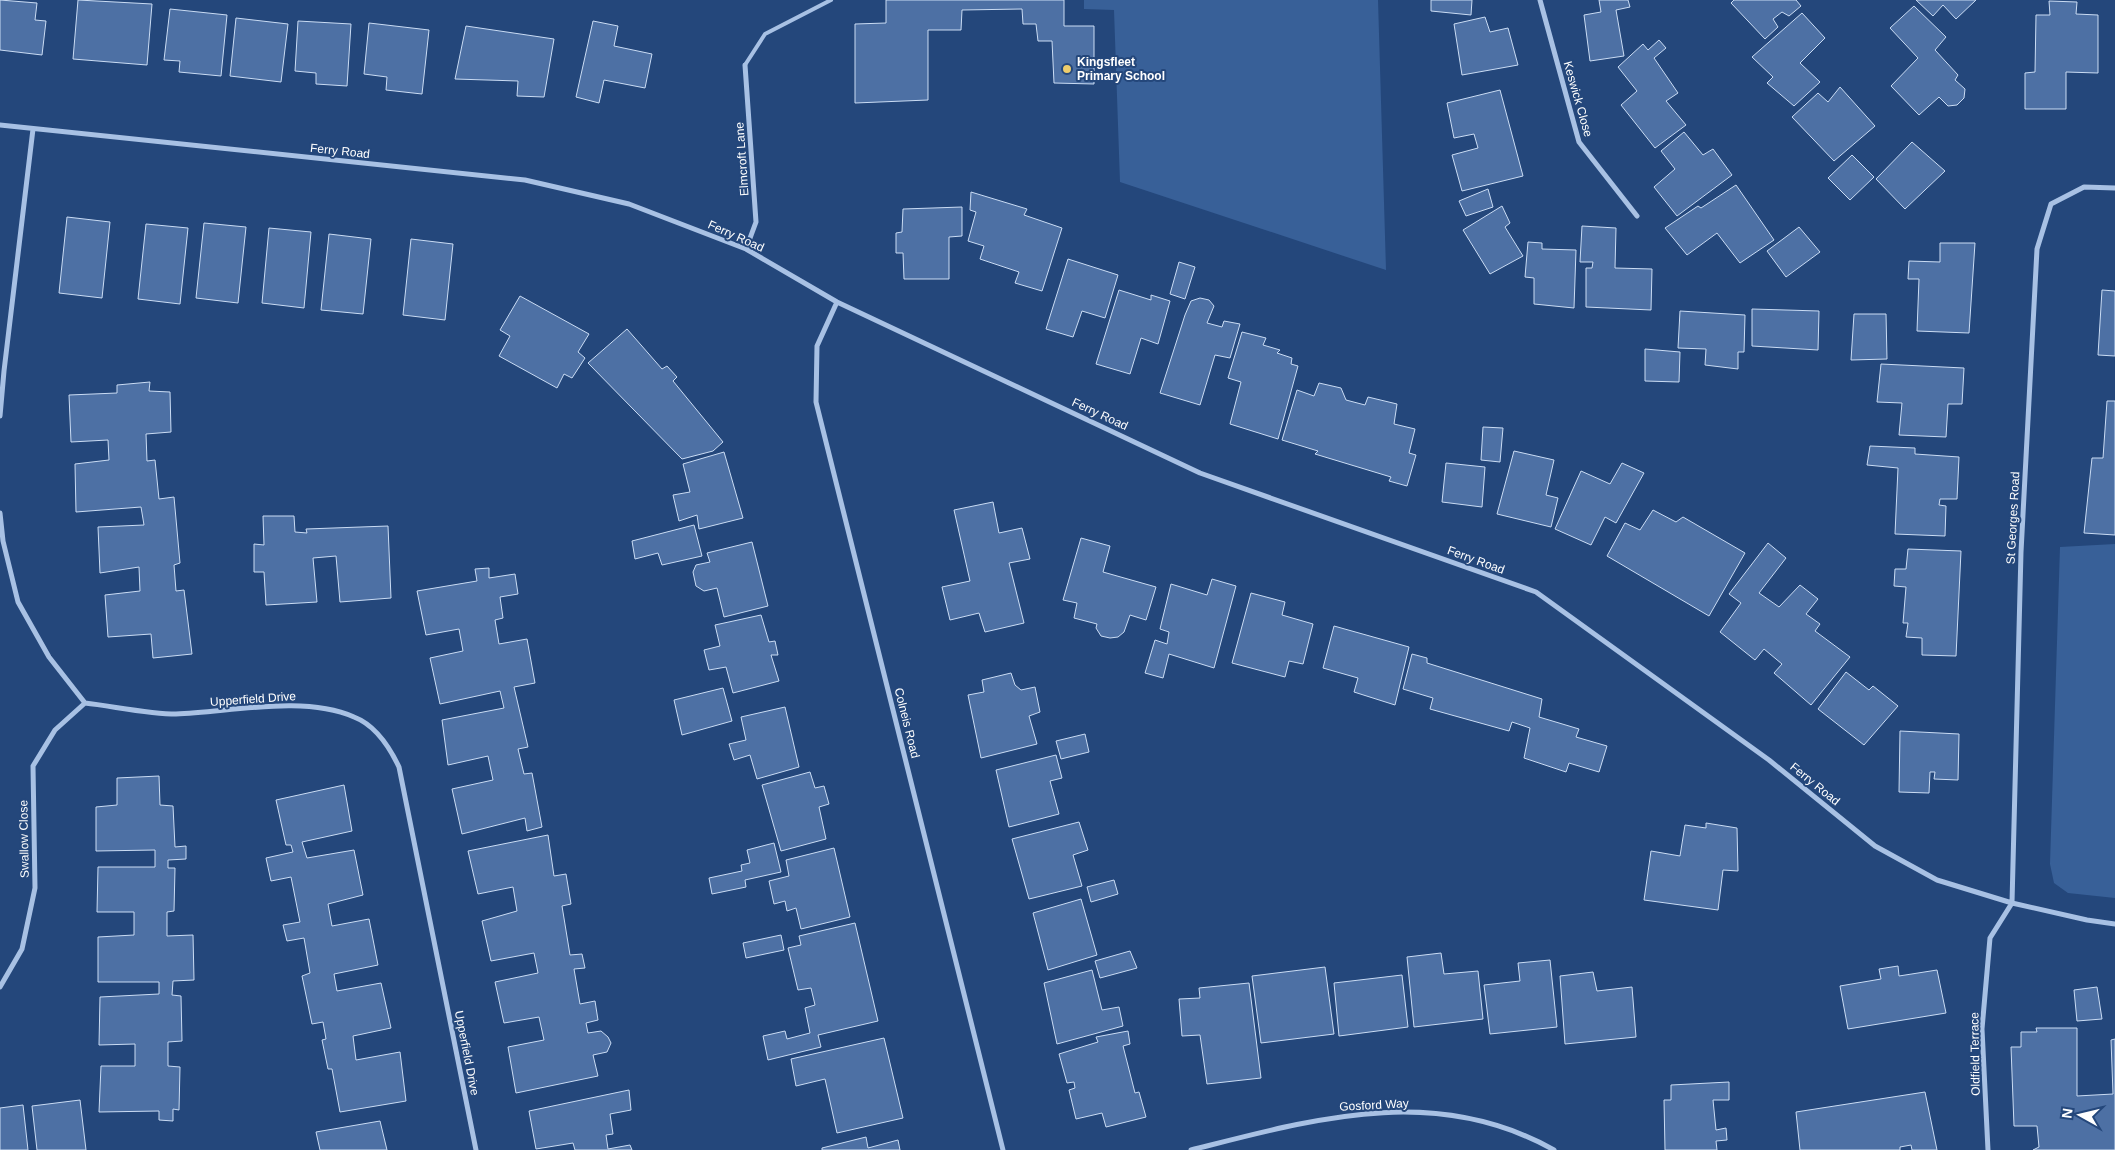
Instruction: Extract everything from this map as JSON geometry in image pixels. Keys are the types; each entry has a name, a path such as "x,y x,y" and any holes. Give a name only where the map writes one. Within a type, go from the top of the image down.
{"street":[{"name":"Keswick Close","path":"1540,0 1579,142 1636,216"},
{"name":"Elmcroft Lane","path":"745,66 756,222 746,249"},
{"name":"Ferry Road","path":"0,125 526,180 629,204 746,249 837,302 1200,473 1536,592 1769,760 1875,846 1937,880 2012,903 2087,920 2115,924"},
{"path":"0,416 33,129"},
{"name":"St Georges Road","path":"2012,903 2021,552 2037,249 2051,204 2084,187 2115,188"},
{"name":"Colneis Road","path":"837,302 817,346 816,402 1003,1150"},
{"path":"0,513 2,541 18,602 49,657 84,703"},
{"name":"Swallow Close","path":"0,987 22,949 35,888 33,766 55,730 84,703"},
{"name":"Upperfield Drive","path":"84,703 173,714 302,706 329,710 355,717 375,732 390,748 400,767 476,1150"},
{"name":"Oldfield Terrace","path":"1988,1150 1982,1029 1990,938 2012,903"},
{"name":"Gosford Way","path":"1191,1150 1292,1124 1327,1118 1392,1112 1470,1117 1497,1125 1554,1150"}],"lane":[{"path":"745,66 765,34 831,0"}],"shaded area":[{"path":"1084,0 1378,0 1386,270 1120,182 1114,10 1084,9"},
{"path":"2115,544 2115,898 2068,893 2054,883 2050,864 2060,547"}],"building":[{"path":"0,0 37,3 35,20 46,21 42,55 0,50"},
{"path":"78,0 152,4 147,65 73,59"},
{"path":"886,0 1064,0 1064,26 1094,26 1094,84 1054,83 1052,41 1038,41 1036,24 1023,24 1022,9 962,10 961,30 928,30 928,100 855,103 855,24 886,23"},
{"path":"1431,0 1472,0 1471,15 1431,11"},
{"path":"1599,0 1628,0 1630,7 1616,10 1624,56 1590,61 1584,15 1601,12"},
{"path":"1734,0 1796,0 1801,6 1789,16 1782,12 1773,19 1778,27 1765,39 1731,3"},
{"path":"1916,0 1976,0 1956,19 1943,5 1933,16"},
{"path":"2049,1 2077,2 2076,14 2098,15 2098,73 2066,72 2066,109 2025,109 2025,73 2035,72 2036,15 2050,15"},
{"path":"1914,6 1946,37 1935,50 1958,75 1955,80 1965,89 1964,98 1957,105 1948,106 1939,97 1919,115 1891,86 1918,58 1890,28"},
{"path":"170,9 227,15 221,76 179,72 180,61 164,60"},
{"path":"1802,13 1825,38 1800,63 1820,82 1794,106 1767,83 1773,77 1752,57"},
{"path":"1485,17 1490,32 1508,28 1518,65 1462,75 1454,24"},
{"path":"236,18 288,24 281,82 230,76"},
{"path":"298,21 351,24 347,86 316,84 316,73 295,71"},
{"path":"593,21 618,26 614,46 652,54 645,88 604,80 599,103 576,97"},
{"path":"369,23 429,30 422,94 386,90 387,77 364,74"},
{"path":"466,26 554,39 544,97 517,96 518,81 455,79"},
{"path":"1659,40 1666,48 1654,58 1678,93 1666,101 1686,125 1655,148 1621,105 1637,91 1618,67 1643,44 1648,50"},
{"path":"1840,87 1875,126 1834,161 1792,117 1818,93 1828,102"},
{"path":"1500,90 1523,176 1462,191 1452,155 1478,148 1474,134 1454,138 1447,103"},
{"path":"1684,132 1703,155 1713,149 1732,175 1677,216 1654,187 1675,169 1661,151"},
{"path":"1912,142 1945,171 1905,209 1876,179"},
{"path":"1852,155 1874,177 1850,200 1828,178"},
{"path":"1736,185 1774,240 1740,263 1717,233 1687,255 1665,228 1698,206 1701,208"},
{"path":"1488,189 1493,207 1466,216 1459,201"},
{"path":"971,192 1027,209 1024,215 1062,228 1042,291 1015,283 1019,272 980,259 984,246 968,241 976,212 970,210"},
{"path":"1502,206 1510,223 1505,227 1523,256 1490,274 1463,230"},
{"path":"962,207 962,236 949,237 949,279 904,279 903,253 896,253 896,233 902,232 903,209"},
{"path":"67,217 110,222 102,298 59,293"},
{"path":"204,223 246,227 238,303 196,298"},
{"path":"146,224 188,228 180,304 138,299"},
{"path":"1582,226 1616,228 1615,268 1652,269 1651,310 1586,307 1586,268 1592,268 1593,262 1580,262"},
{"path":"1799,227 1820,252 1786,277 1767,251"},
{"path":"269,228 311,232 304,308 262,303"},
{"path":"329,234 371,239 363,314 321,310"},
{"path":"411,239 453,244 445,320 403,315"},
{"path":"1528,242 1542,243 1542,249 1576,250 1574,308 1534,304 1534,278 1525,277"},
{"path":"1940,243 1975,243 1969,333 1917,331 1919,279 1908,279 1909,261 1940,262"},
{"path":"1068,259 1118,275 1105,318 1082,311 1073,337 1046,329"},
{"path":"1179,262 1195,267 1185,299 1170,294"},
{"path":"1119,290 1151,300 1151,295 1170,301 1158,344 1141,338 1130,374 1096,364"},
{"path":"2102,290 2115,291 2115,356 2098,355"},
{"path":"520,296 589,334 578,352 585,358 572,378 564,374 557,388 499,356 510,336 500,330"},
{"path":"1200,298 1209,300 1214,306 1207,323 1222,327 1224,321 1240,324 1230,358 1215,355 1200,405 1160,393 1185,315 1191,301"},
{"path":"1752,309 1819,311 1818,350 1752,346"},
{"path":"1680,311 1745,315 1744,352 1738,352 1738,369 1705,365 1706,349 1678,348"},
{"path":"1854,314 1886,314 1887,359 1851,360"},
{"path":"627,329 662,369 667,366 677,377 673,381 723,442 713,451 682,459 588,363"},
{"path":"1242,332 1266,338 1263,345 1280,350 1277,353 1292,358 1291,364 1298,366 1278,439 1230,424 1241,382 1228,378"},
{"path":"1645,349 1680,352 1679,382 1645,381"},
{"path":"1881,364 1964,368 1962,404 1948,404 1946,437 1899,435 1902,403 1877,402"},
{"path":"150,382 149,391 170,392 171,432 146,434 147,461 155,460 159,499 174,497 180,563 174,565 176,591 184,590 192,654 153,658 151,634 108,637 105,595 140,591 139,567 100,573 98,527 144,525 141,507 76,512 75,464 109,460 108,440 71,442 69,395 117,393 117,385"},
{"path":"1319,383 1341,388 1346,400 1365,405 1368,397 1397,404 1394,424 1415,429 1409,453 1416,455 1407,486 1389,481 1391,477 1315,454 1318,451 1282,440 1297,390 1314,396"},
{"path":"2107,401 2115,401 2115,535 2084,533 2092,458 2103,458"},
{"path":"1483,427 1503,428 1500,462 1481,460"},
{"path":"1870,446 1915,448 1915,454 1959,457 1957,499 1940,499 1939,505 1946,506 1945,536 1895,534 1898,468 1867,465"},
{"path":"1514,451 1554,460 1546,495 1558,498 1551,527 1497,514"},
{"path":"724,452 743,518 699,529 697,515 679,521 673,495 690,492 683,464"},
{"path":"1446,463 1485,467 1482,507 1442,502"},
{"path":"1622,463 1644,473 1616,523 1605,517 1591,545 1555,529 1581,471 1610,484"},
{"path":"993,502 999,533 1022,528 1030,559 1009,563 1024,623 985,632 979,613 950,620 942,587 970,581 954,510"},
{"path":"1653,510 1676,522 1683,517 1745,553 1709,616 1607,556 1625,523 1640,530"},
{"path":"263,516 294,516 295,532 307,533 306,529 388,526 391,598 340,602 336,556 313,558 317,602 266,605 264,572 254,572 254,544 264,545"},
{"path":"694,525 702,556 662,565 658,553 635,559 632,541"},
{"path":"1081,538 1110,546 1103,572 1156,587 1146,620 1130,615 1124,632 1118,637 1101,636 1096,628 1097,624 1074,618 1077,603 1063,600"},
{"path":"752,542 768,606 724,617 717,588 704,591 696,586 693,572 696,565 710,562 707,553"},
{"path":"1768,543 1786,558 1759,593 1779,607 1800,585 1818,599 1806,614 1820,624 1815,631 1850,657 1811,705 1774,673 1782,664 1764,649 1755,660 1720,632 1741,603 1729,594"},
{"path":"1908,549 1961,551 1956,656 1922,655 1922,638 1906,637 1908,623 1903,623 1906,587 1894,586 1895,569 1906,569"},
{"path":"489,568 489,578 515,574 518,594 500,597 503,618 495,620 499,644 527,639 535,683 514,687 528,747 518,749 524,774 532,773 542,827 527,831 525,818 462,834 452,789 493,780 488,756 448,765 442,720 504,708 500,691 440,704 430,658 463,651 459,629 426,635 417,591 477,581 475,569"},
{"path":"1212,579 1236,586 1214,668 1169,654 1163,678 1145,673 1155,640 1167,644 1169,632 1160,629 1171,584 1207,595"},
{"path":"1251,593 1285,602 1282,615 1313,624 1303,664 1289,661 1285,677 1232,663"},
{"path":"761,615 769,642 775,641 778,655 771,655 779,681 733,693 726,667 709,670 704,650 720,646 715,625"},
{"path":"1334,626 1409,647 1395,705 1354,692 1358,678 1323,668"},
{"path":"1412,654 1427,658 1427,663 1542,699 1539,717 1579,729 1576,737 1607,746 1599,772 1569,763 1566,772 1524,758 1530,728 1512,722 1509,731 1430,709 1433,698 1403,689"},
{"path":"1846,672 1869,690 1873,686 1898,706 1864,745 1818,709"},
{"path":"1011,673 1015,685 1021,690 1035,687 1040,712 1029,716 1037,744 981,758 968,695 984,692 982,680"},
{"path":"723,688 732,721 682,735 674,700"},
{"path":"785,707 799,767 757,779 750,755 734,760 729,744 746,740 741,717"},
{"path":"1900,731 1959,734 1958,780 1934,779 1935,772 1930,772 1929,793 1899,792"},
{"path":"1085,734 1089,752 1061,759 1056,741"},
{"path":"1056,755 1062,778 1050,781 1059,814 1009,827 996,770"},
{"path":"810,772 815,788 824,786 829,804 819,807 826,839 781,851 762,785"},
{"path":"159,776 160,805 173,806 175,847 186,846 186,859 168,860 168,868 175,868 174,911 167,912 167,936 193,935 194,980 173,981 172,995 181,996 182,1041 168,1042 168,1066 180,1067 179,1110 173,1109 173,1121 159,1120 159,1111 99,1112 101,1066 135,1066 135,1044 99,1045 100,997 159,994 159,982 98,982 98,937 134,935 134,912 97,912 98,867 155,867 155,850 96,851 96,807 117,805 117,778"},
{"path":"344,785 352,831 302,842 307,858 354,850 363,895 328,904 332,926 369,919 378,965 334,974 337,991 381,983 391,1028 353,1036 356,1060 400,1052 406,1101 340,1112 332,1069 328,1069 322,1040 326,1039 323,1022 312,1024 302,976 310,973 304,938 287,941 283,925 300,922 291,877 271,881 266,858 293,852 291,845 286,845 276,800"},
{"path":"1079,822 1088,850 1073,855 1082,886 1029,899 1012,839"},
{"path":"1706,823 1737,828 1738,871 1723,870 1718,910 1644,900 1651,851 1680,856 1685,825 1706,828"},
{"path":"548,835 554,876 566,874 571,904 562,906 570,955 582,954 585,968 574,969 580,1004 595,1001 598,1020 586,1023 588,1033 601,1031 608,1037 611,1043 607,1052 593,1055 598,1076 516,1093 508,1047 544,1040 539,1017 504,1023 495,982 538,973 534,953 491,961 482,921 517,911 513,887 478,894 468,851"},
{"path":"774,843 781,872 745,880 746,887 712,894 709,878 742,871 741,865 750,863 747,850"},
{"path":"834,848 850,917 801,929 796,908 787,911 785,901 774,904 769,881 789,876 786,860"},
{"path":"1114,880 1118,894 1091,902 1087,887"},
{"path":"1081,899 1097,955 1048,970 1033,913"},
{"path":"855,923 878,1021 818,1035 821,1047 768,1060 763,1036 785,1031 787,1039 810,1033 805,1008 815,1005 811,988 798,990 788,948 801,945 799,936"},
{"path":"781,935 784,950 746,958 743,943"},
{"path":"1130,951 1137,968 1100,978 1095,961"},
{"path":"1441,953 1444,974 1478,971 1483,1019 1414,1027 1407,957"},
{"path":"1550,960 1557,1027 1490,1034 1484,985 1520,981 1518,963"},
{"path":"1898,966 1899,976 1937,970 1946,1013 1848,1029 1840,986 1881,979 1879,969"},
{"path":"1325,967 1334,1034 1261,1043 1252,976"},
{"path":"1092,970 1102,1010 1119,1007 1123,1026 1057,1044 1044,983"},
{"path":"1593,972 1597,991 1632,987 1636,1037 1565,1044 1560,976"},
{"path":"1402,975 1408,1027 1339,1036 1334,983"},
{"path":"1249,983 1261,1078 1207,1084 1200,1035 1182,1036 1179,999 1200,998 1199,988"},
{"path":"2097,987 2102,1019 2077,1021 2074,990"},
{"path":"2036,1028 2077,1028 2077,1096 2113,1094 2111,1040 2115,1039 2115,1150 2033,1150 2039,1147 2037,1126 2014,1126 2011,1047 2021,1047 2021,1032 2037,1032"},
{"path":"1128,1031 1130,1044 1123,1046 1135,1093 1139,1092 1146,1117 1106,1127 1102,1113 1076,1119 1069,1090 1075,1088 1074,1082 1067,1083 1059,1054 1098,1042 1096,1037"},
{"path":"884,1038 903,1118 837,1133 825,1079 796,1086 791,1059"},
{"path":"1729,1082 1729,1100 1713,1100 1716,1130 1726,1128 1727,1140 1716,1141 1717,1150 1665,1150 1664,1100 1671,1100 1671,1085"},
{"path":"629,1090 631,1110 610,1114 613,1134 606,1135 608,1149 630,1145 632,1150 575,1150 573,1143 536,1149 529,1111"},
{"path":"1925,1092 1937,1150 1912,1150 1911,1145 1900,1147 1900,1150 1800,1150 1796,1112"},
{"path":"80,1100 86,1150 37,1150 32,1106"},
{"path":"23,1105 28,1150 0,1150 0,1108"},
{"path":"380,1121 387,1150 320,1150 316,1132"},
{"path":"866,1137 868,1148 898,1140 900,1150 822,1150 822,1148"}],"place":[{"name":"Kingsfleet Primary School","path":"1067,69"}]}
